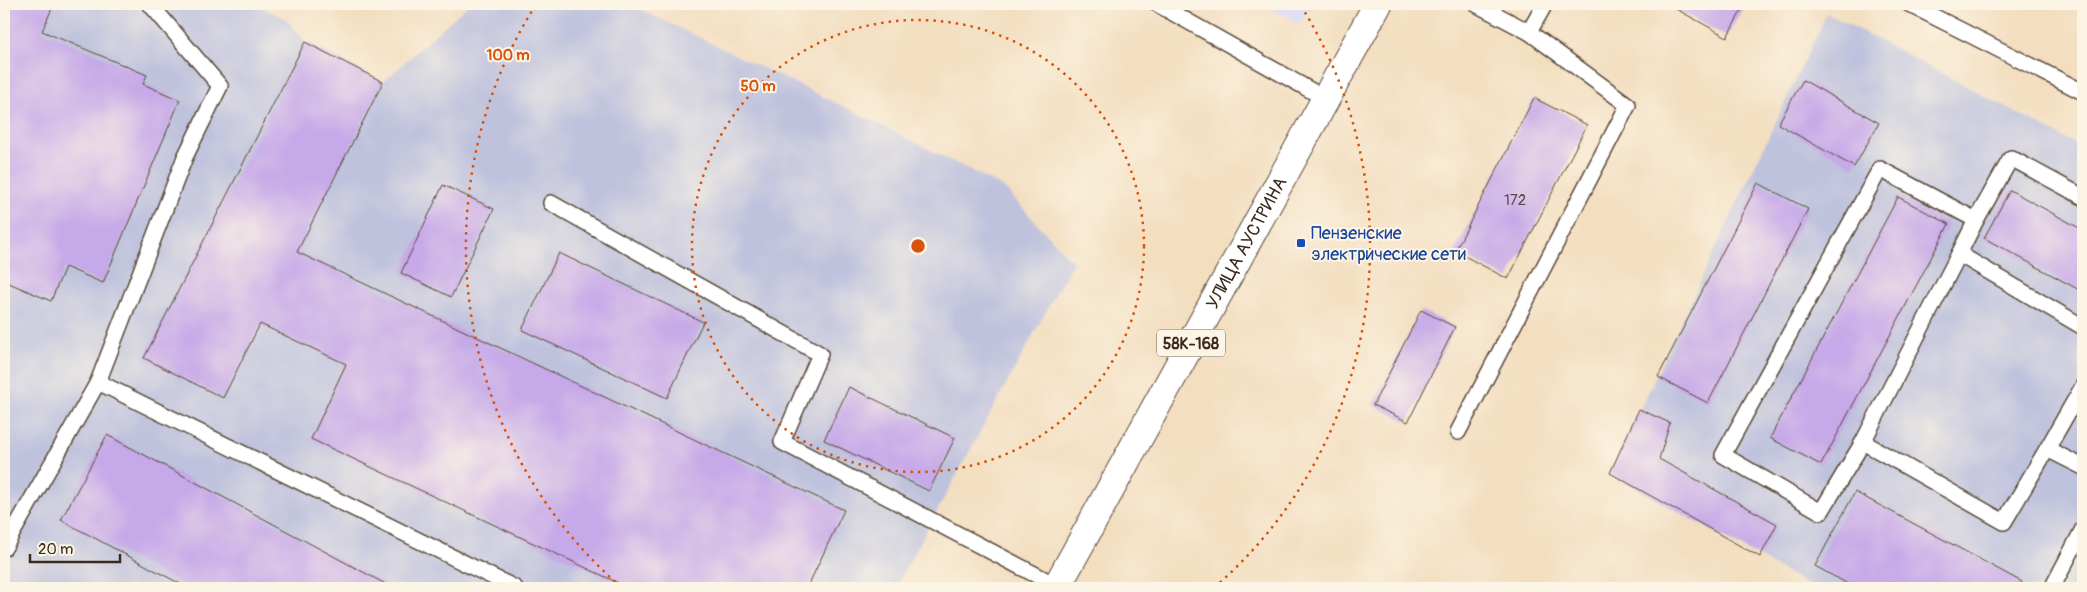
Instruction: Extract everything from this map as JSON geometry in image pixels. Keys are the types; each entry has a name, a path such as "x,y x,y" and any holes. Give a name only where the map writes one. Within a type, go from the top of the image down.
{"main road":[{"name":"УЛИЦА АУСТРИНА","path":"1056,587 1378,4"}],"lane":[{"path":"4,548 98,382 185,157 220,86 150,4"},
{"path":"1157,4 1326,99"},
{"path":"1458,432 1628,105 1529,32 1476,4"},
{"path":"1529,32 1545,4"},
{"path":"1908,4 2083,92"},
{"path":"1976,220 1880,169 1722,454 1820,512 1863,442 1976,220 2010,158 2083,196"},
{"path":"551,203 820,354 782,442 1056,587"},
{"path":"1959,254 2083,327"},
{"path":"98,382 515,588"},
{"path":"1863,442 2004,522 2083,386"},
{"path":"2047,448 2083,467"},
{"path":"2052,588 2083,529"}],"shaded area":[{"path":"4,4 255,4 286,19 305,42 383,82 469,4 629,4 851,110 1003,187 1073,262 895,588 4,588"},
{"path":"1263,4 1311,4 1300,24"},
{"path":"1827,13 2083,148 2083,588 1813,588 1610,473"}],"building":[{"path":"4,4 54,4 42,31 147,75 143,84 180,100 103,283 65,267 51,301 4,281"},
{"path":"1667,4 1745,4 1727,37"},
{"path":"305,42 383,82 297,252 844,510 807,588 629,588 311,439 346,364 260,324 223,398 144,358"},
{"path":"1803,80 1879,123 1854,167 1778,124"},
{"path":"1534,98 1587,125 1508,279 1455,251"},
{"path":"1758,183 1808,209 1708,403 1658,377"},
{"path":"443,185 494,209 451,297 401,273"},
{"path":"2010,190 2083,230 2083,292 1984,238"},
{"path":"1898,197 1949,224 1821,465 1770,438"},
{"path":"559,253 703,322 667,398 522,330"},
{"path":"1421,310 1455,327 1408,422 1373,405"},
{"path":"849,387 955,438 929,491 824,440"},
{"path":"1639,409 1670,423 1659,459 1777,524 1760,557 1610,473"},
{"path":"107,435 393,588 188,588 61,520"},
{"path":"1855,492 2022,582 2019,588 1855,588 1815,566"}],"place":[{"name":"Пензенские электрические сети","path":"1301,243"}]}
